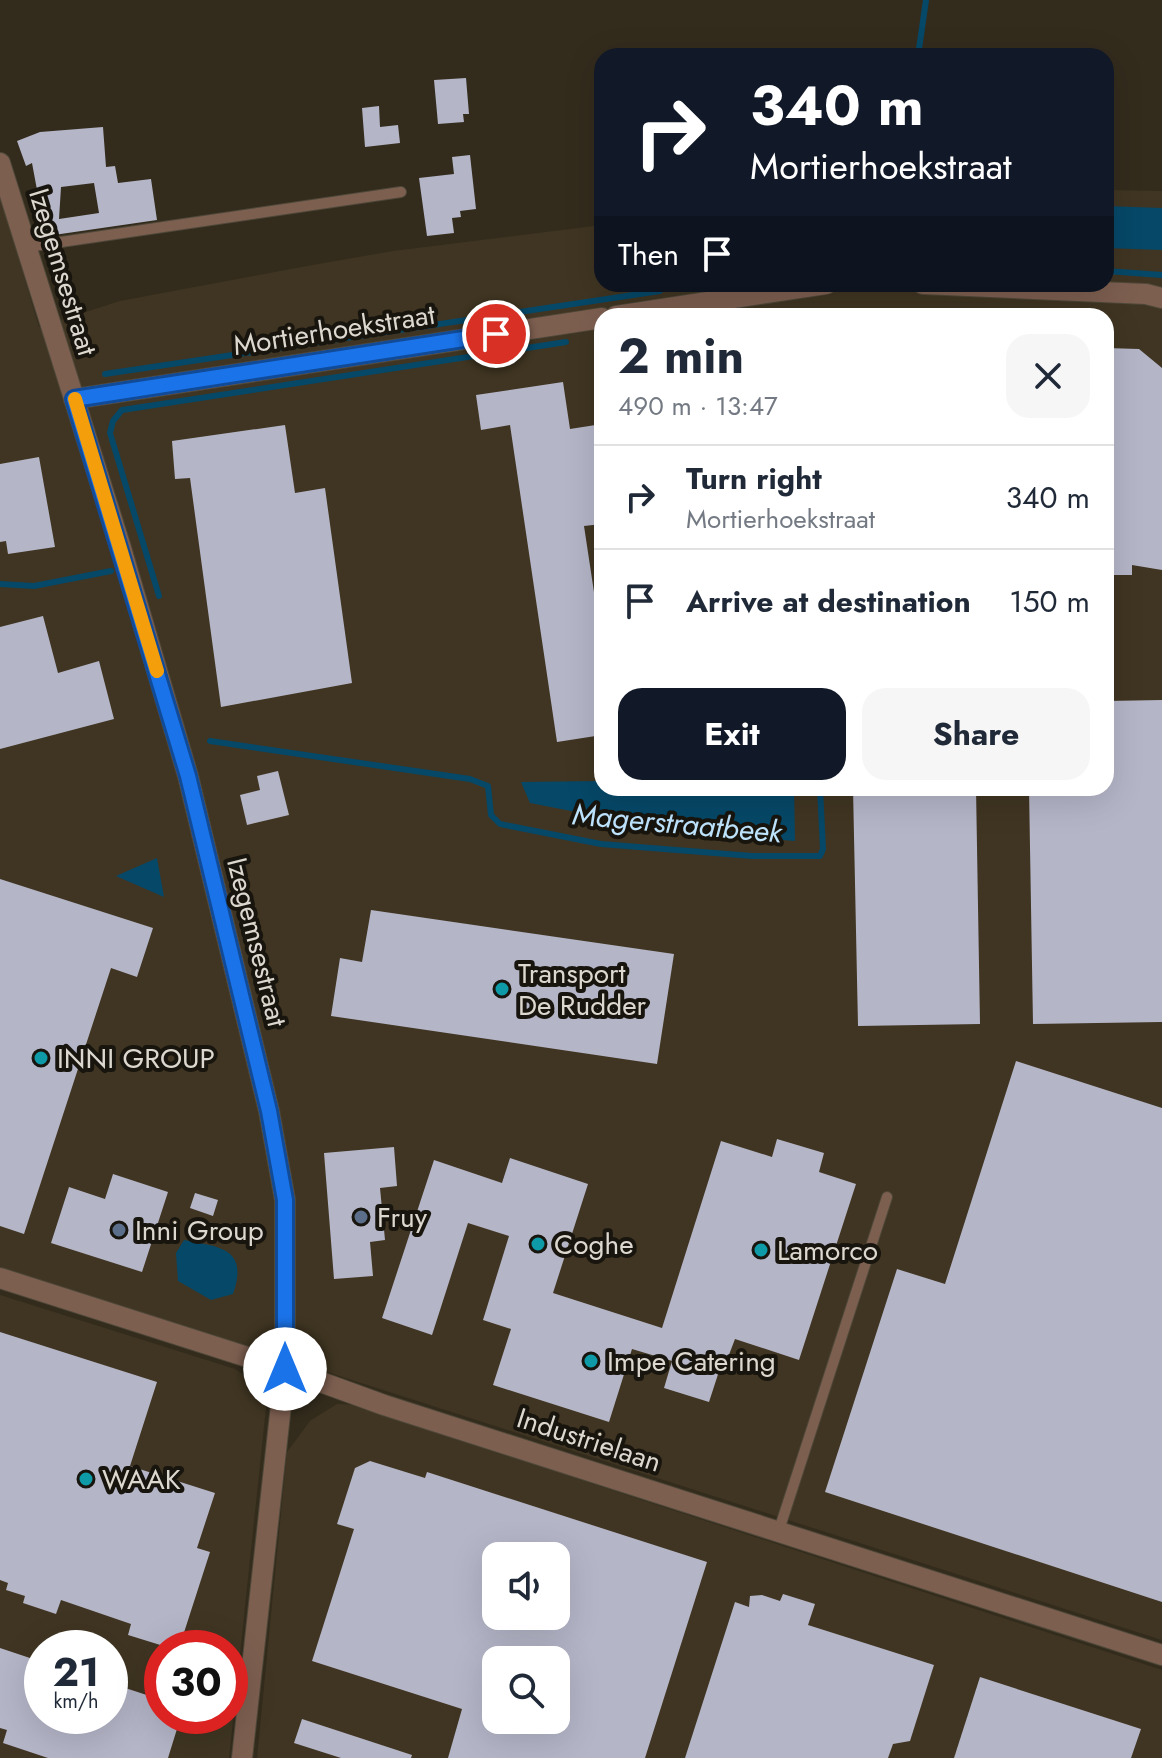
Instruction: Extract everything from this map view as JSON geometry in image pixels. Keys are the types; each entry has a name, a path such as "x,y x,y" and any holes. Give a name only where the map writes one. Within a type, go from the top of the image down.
{"street":[{"name":"Izegemsestraat","path":"0,163 188,776 269,1111 285,1200 285,1369 242,1758"},
{"path":"668,308 774,292"},
{"path":"1101,292 1146,294 1162,298"},
{"name":"Mortierhoekstraat","path":"74,399 594,319"},
{"name":"Industrielaan","path":"0,1278 1162,1655"}],"lane":[{"path":"27,247 401,192"},
{"path":"779,1530 887,1197"}],"shaded area":[{"path":"1114,190 1162,191 1162,1640 0,1267 0,195 39,327 120,301 393,251 594,226 594,292 1114,292"},
{"path":"0,1295 235,1369 257,1384 267,1398 243,1630 144,1630 144,1734 232,1734 229,1758 0,1758"},
{"path":"337,1404 361,1405 461,1441 1162,1670 1162,1758 257,1758 287,1452 310,1421"}],"water":[{"path":"1114,206 1162,208 1162,250 1114,248"},
{"path":"594,781 594,796 794,796 795,841 674,831 530,803 521,782"},
{"path":"157,858 164,897 116,876"},
{"path":"184,1240 228,1252 237,1267 233,1294 211,1300 178,1281 176,1253"}],"building":[{"path":"466,78 469,114 463,114 464,122 438,124 434,80"},
{"path":"379,106 380,127 398,125 400,143 365,147 362,108"},
{"path":"103,127 106,167 115,166 118,183 151,179 157,220 40,237 38,223 43,222 32,163 26,166 17,141 40,132","holes":["94,183 99,213 59,219 61,187"]},
{"path":"470,155 476,209 460,211 461,217 452,218 454,233 427,236 419,178 454,174 452,157"},
{"path":"1114,348 1139,349 1162,368 1162,570 1132,565 1132,575 1114,575"},
{"path":"563,382 570,429 594,425 594,525 584,526 594,592 594,736 557,742 510,425 481,430 476,395"},
{"path":"285,425 295,493 325,488 352,683 221,707 190,478 175,479 172,441"},
{"path":"39,457 55,547 8,554 6,541 0,542 0,464"},
{"path":"43,616 58,673 99,661 114,719 0,749 0,627"},
{"path":"1162,700 1162,1022 1033,1024 1029,796 1114,796 1114,701"},
{"path":"278,771 289,815 247,825 240,795 260,790 257,776"},
{"path":"853,796 976,796 980,1024 858,1026"},
{"name":"INNI GROUP","path":"0,879 153,928 137,977 111,968 24,1234 0,1226"},
{"name":"Transport De Rudder","path":"371,910 674,954 657,1064 331,1016 340,958 362,962"},
{"path":"1016,1061 1162,1108 1162,1602 825,1492 897,1269 945,1284"},
{"path":"777,1139 824,1153 819,1172 856,1184 799,1360 735,1339 727,1360 723,1359 709,1402 664,1388 672,1361 632,1349 609,1422 493,1385 511,1329 483,1320 509,1236 468,1223 432,1335 382,1318 434,1160 502,1183 510,1158 588,1184 553,1293 662,1328 721,1141 772,1157"},
{"path":"394,1147 397,1186 380,1188 385,1240 370,1242 373,1276 334,1279 324,1153"},
{"path":"113,1174 168,1192 142,1272 51,1243 69,1187 105,1199"},
{"path":"195,1193 218,1200 213,1216 190,1208"},
{"name":"WAAK","path":"0,1332 157,1382 130,1466 215,1493 197,1548 210,1552 185,1630 144,1630 144,1640 128,1635 131,1624 61,1600 56,1614 23,1603 25,1596 6,1590 8,1583 0,1580"},
{"path":"370,1461 425,1478 427,1472 707,1562 645,1758 448,1758 462,1709 312,1661 354,1529 337,1524 355,1468"},
{"path":"783,1594 815,1604 808,1625 934,1665 910,1741 893,1744 888,1758 685,1758 735,1602 749,1607 750,1596 762,1595 780,1601"},
{"path":"0,1648 24,1656 24,1734 128,1734 128,1689 144,1694 144,1734 175,1734 168,1758 48,1758 3,1743 7,1730 0,1728"},
{"path":"980,1677 1141,1729 1131,1758 954,1758"},
{"path":"302,1719 412,1755 411,1758 341,1758 294,1743"}],"waterway":[{"path":"919,48 926,0"},
{"path":"1114,272 1162,275"},
{"path":"105,374 653,292"},
{"path":"159,596 110,433 113,421 122,410 566,342"},
{"name":"Magerstraatbeek","path":"0,584 34,586 111,571"},
{"name":"Magerstraatbeek","path":"210,741 470,779 488,786 491,815 500,824 601,844 752,856 820,856 823,849 820,796"}],"slow traffic":[{"path":"75,399 157,671"}],"place":[{"name":"Transport De Rudder","path":"502,989"},
{"name":"INNI GROUP","path":"41,1058"},
{"name":"Fruy","path":"361,1217"},
{"name":"Inni Group","path":"119,1230"},
{"name":"Coghe","path":"538,1244"},
{"name":"Lamorco","path":"761,1250"},
{"name":"Impe Catering","path":"591,1361"},
{"name":"WAAK","path":"86,1479"}],"route":[{"path":"285,1369 285,1200 269,1111 188,776 74,399 496,334"}]}
